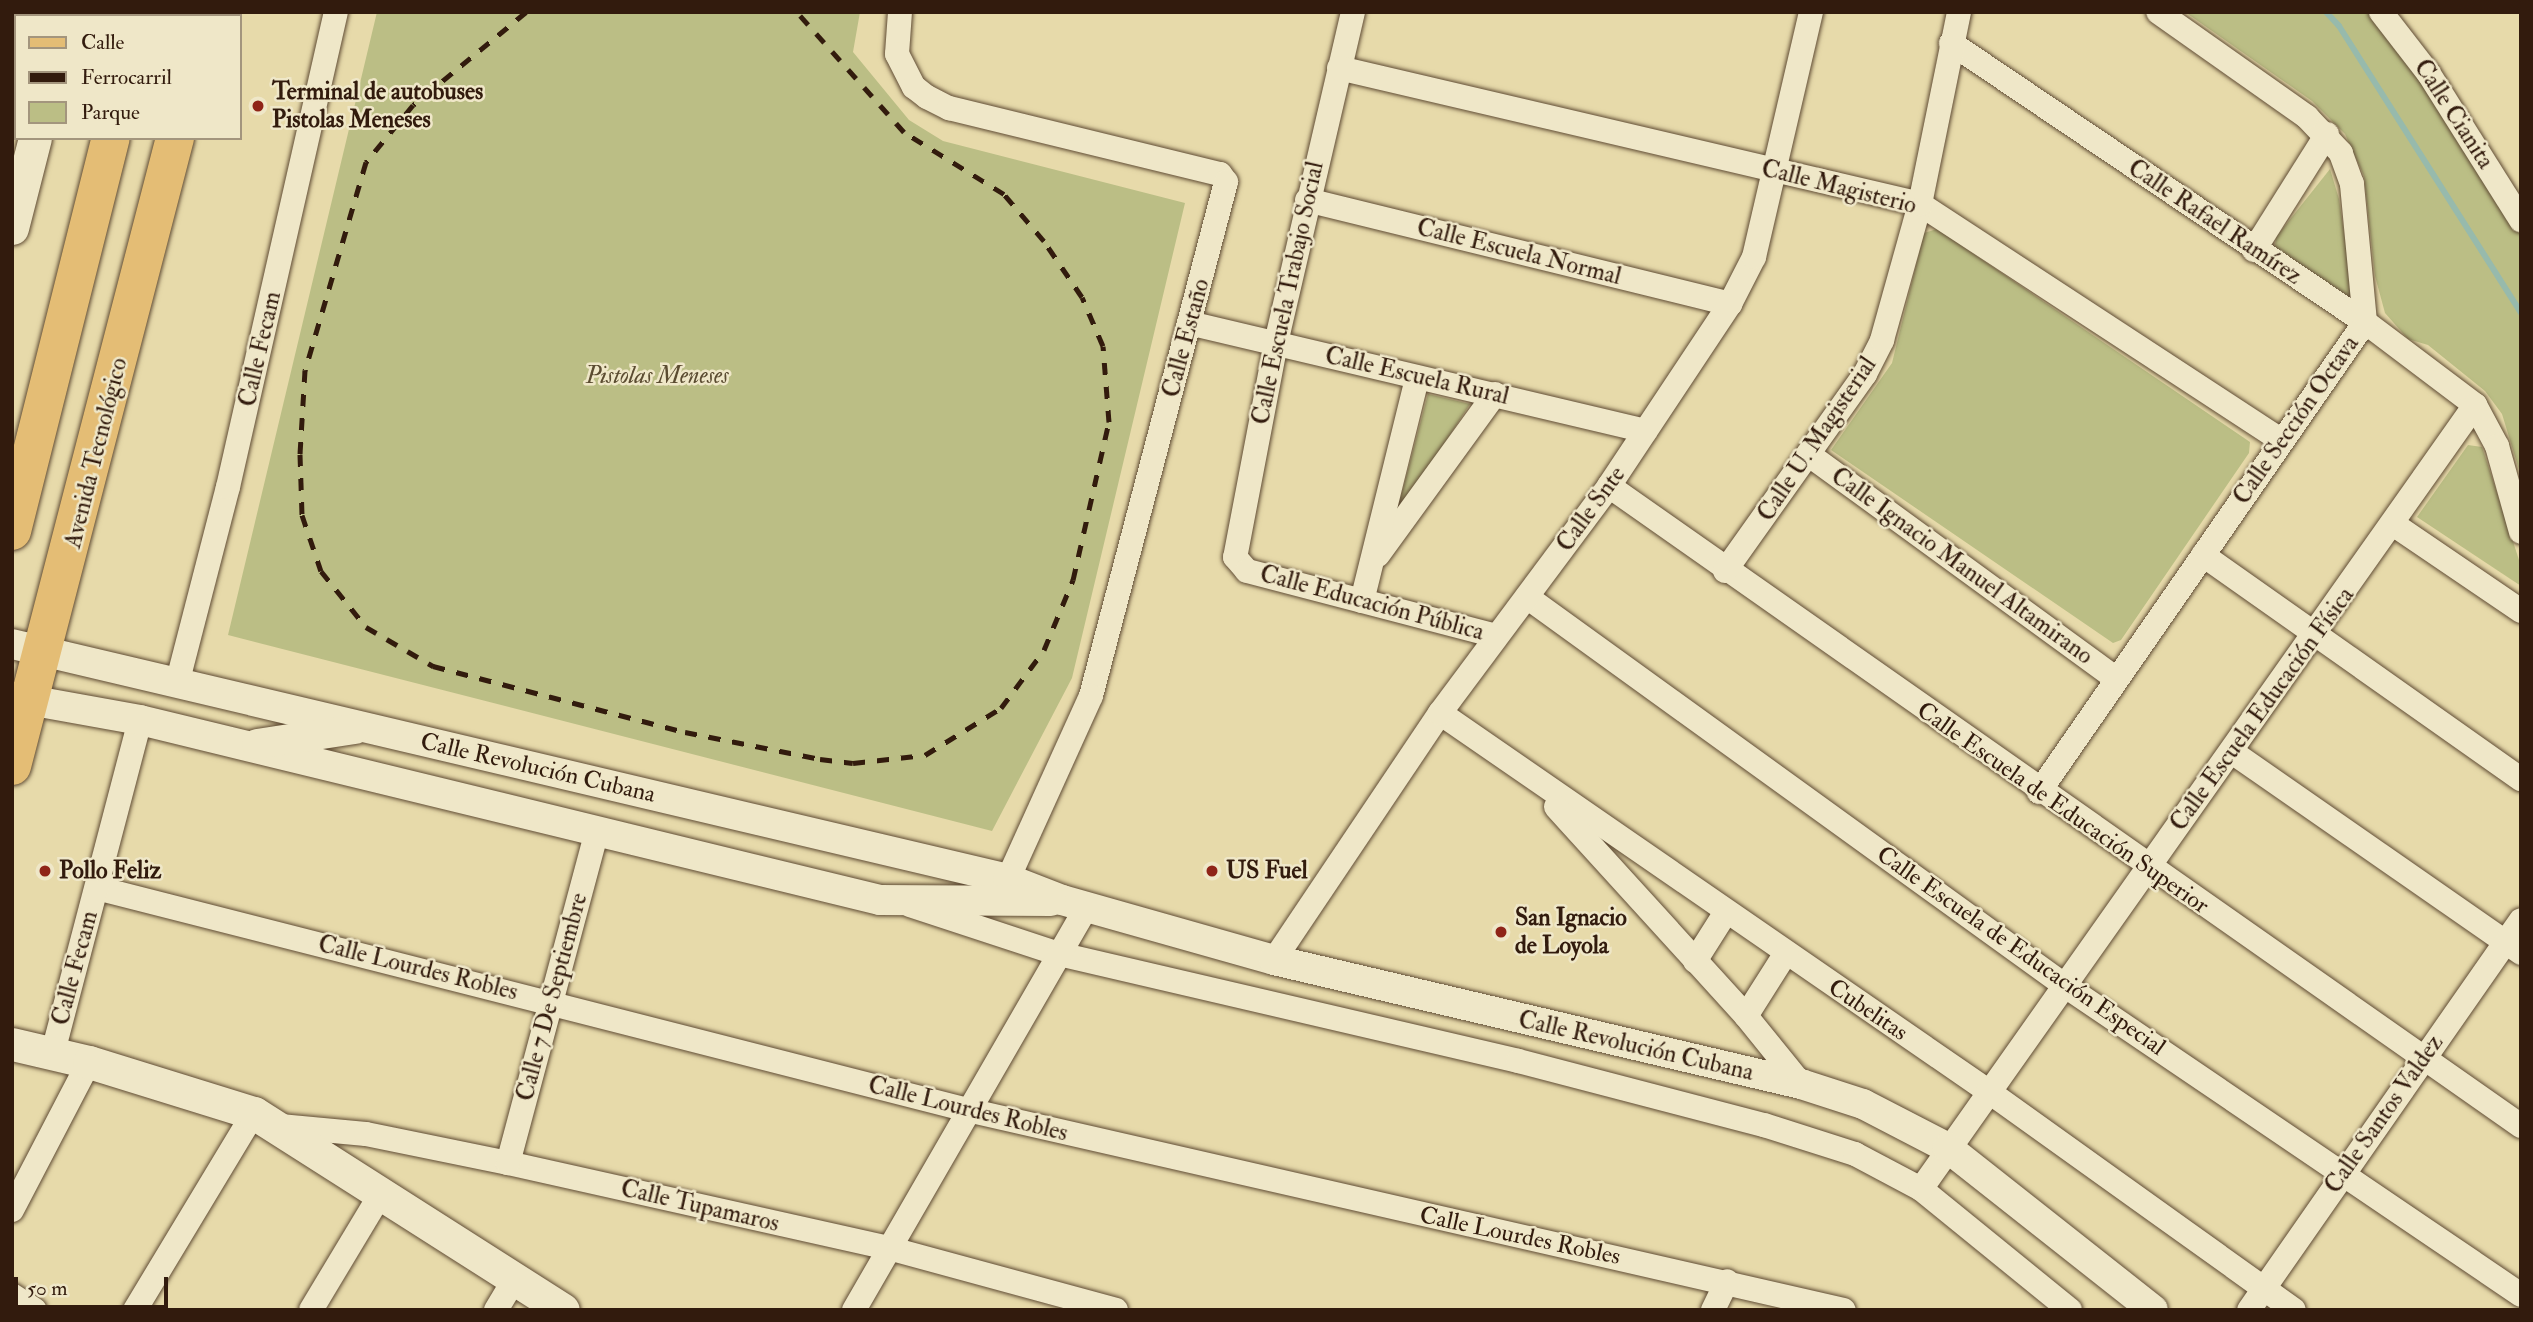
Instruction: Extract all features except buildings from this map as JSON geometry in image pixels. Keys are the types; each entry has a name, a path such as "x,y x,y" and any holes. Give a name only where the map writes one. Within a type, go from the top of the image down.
{"main road":[{"path":"12,228 34,140"},
{"path":"12,531 110,140"},
{"name":"Avenida Tecnológico","path":"12,766 28,648 174,140"},
{"path":"12,1044 89,1062 267,1119 380,1195 563,1310"}],"street":[{"name":"Calle Fecam","path":"177,684 228,487 336,12"},
{"name":"Calle Estaño","path":"900,12 897,54 914,87 927,97 948,108 1224,177 1226,188 1091,696 1008,879"},
{"name":"Calle Escuela Trabajo Social","path":"1247,571 1234,550 1307,200 1353,12"},
{"name":"Calle U. Magisterial","path":"1725,571 1878,349 1920,204 1959,12"},
{"path":"2158,12 2327,134 2254,250"},
{"name":"Calle Cianita","path":"2381,12 2422,64 2512,193 2521,220"},
{"name":"Calle Snte","path":"1274,960 1440,713 1609,486 1730,304 1752,263 1776,171 1808,13"},
{"name":"Calle Rafael Ramírez","path":"1951,43 2254,250 2365,322 2475,405"},
{"name":"Calle Magisterio","path":"1339,68 1920,204 2280,440"},
{"name":"Calle Sección Octava","path":"2039,792 2280,440 2365,322 2352,184 2341,153 2327,134"},
{"name":"Calle Escuela Normal","path":"1307,200 1730,304"},
{"name":"Calle Escuela Rural","path":"1189,323 1645,430"},
{"path":"1362,601 1417,378"},
{"path":"1371,563 1494,394"},
{"path":"2475,405 2497,446 2521,532"},
{"name":"Calle Escuela Educación Física","path":"1921,1189 1988,1091 2314,638 2475,405"},
{"name":"Calle Ignacio Manuel Altamirano","path":"1808,454 2117,679"},
{"name":"Calle Escuela de Educación Superior","path":"1609,486 2039,792 2521,1126"},
{"path":"2393,524 2521,611"},
{"path":"2203,555 2314,638 2521,779"},
{"name":"Calle Educación Pública","path":"1247,571 1496,636"},
{"name":"Calle Escuela de Educación Especial","path":"1527,597 2064,985 2521,1295"},
{"name":"Calle Revolución Cubana","path":"28,648 1008,879 1074,903 1274,960 1801,1084 1863,1104 1948,1148 2153,1310"},
{"name":"Calle Revolución Cubana","path":"22,699 140,720 902,902 1074,903"},
{"name":"Cubelitas","path":"1440,713 1528,777 1988,1091 2256,1300 2294,1310"},
{"name":"Calle Fecam","path":"53,1052 140,720"},
{"path":"247,747 278,737 316,738 362,726"},
{"path":"2232,752 2513,948"},
{"path":"1528,777 1746,1016 1801,1084"},
{"name":"Calle 7 De Septiembre","path":"508,1163 597,831"},
{"name":"Calle Lourdes Robles","path":"97,888 972,1111 1378,1207 1727,1280 1844,1310"},
{"path":"902,902 1059,954 1518,1061 1764,1125 1855,1154 1921,1189 2070,1310"},
{"path":"854,1310 972,1111 1059,954 1074,903"},
{"path":"1696,961 1726,912"},
{"name":"Calle Santos Valdez","path":"2256,1300 2422,1058 2513,948 2521,920"},
{"path":"1746,1016 1786,953"},
{"path":"12,1210 89,1062"},
{"path":"135,1310 267,1119"},
{"name":"Calle Tupamaros","path":"267,1119 366,1134 508,1163 892,1249 1048,1302 1116,1310"},
{"path":"312,1310 380,1195"},
{"path":"496,1310 514,1280"},
{"path":"1713,1310 1727,1280"},
{"path":"12,1295 35,1310"}],"green space":[{"name":"Pistolas Meneses","path":"377,12 860,12 853,52 909,120 943,141 1185,203 1072,678 992,831 228,635"},
{"path":"2185,12 2372,12 2443,108 2521,232 2521,476 2502,414 2485,391 2428,345 2408,339 2385,313 2375,276 2364,176 2345,134 2312,101"},
{"path":"2330,169 2339,199 2354,300 2275,247 2276,237"},
{"path":"1937,229 2250,442 2249,453 2121,640 2113,643 1831,450 1892,363 1924,233"},
{"path":"1428,394 1470,404 1395,519"},
{"path":"2468,445 2482,447 2521,566 2521,586 2417,517"}],"waterway":[{"path":"2326,12 2339,26 2521,313"}],"railway":[{"path":"526,12 413,105 366,162 305,370 300,454 302,515 321,571 366,627 433,666 685,732 820,759 853,763 925,755 1001,708 1044,650 1073,580 1109,422 1103,346 1082,297 1044,241 1004,194 904,132 797,12"}],"place":[{"name":"Terminal de autobuses Pistolas Meneses","path":"258,106"},
{"name":"Pollo Feliz","path":"45,871"},
{"name":"US Fuel","path":"1212,871"},
{"name":"San Ignacio de Loyola","path":"1501,932"}]}
